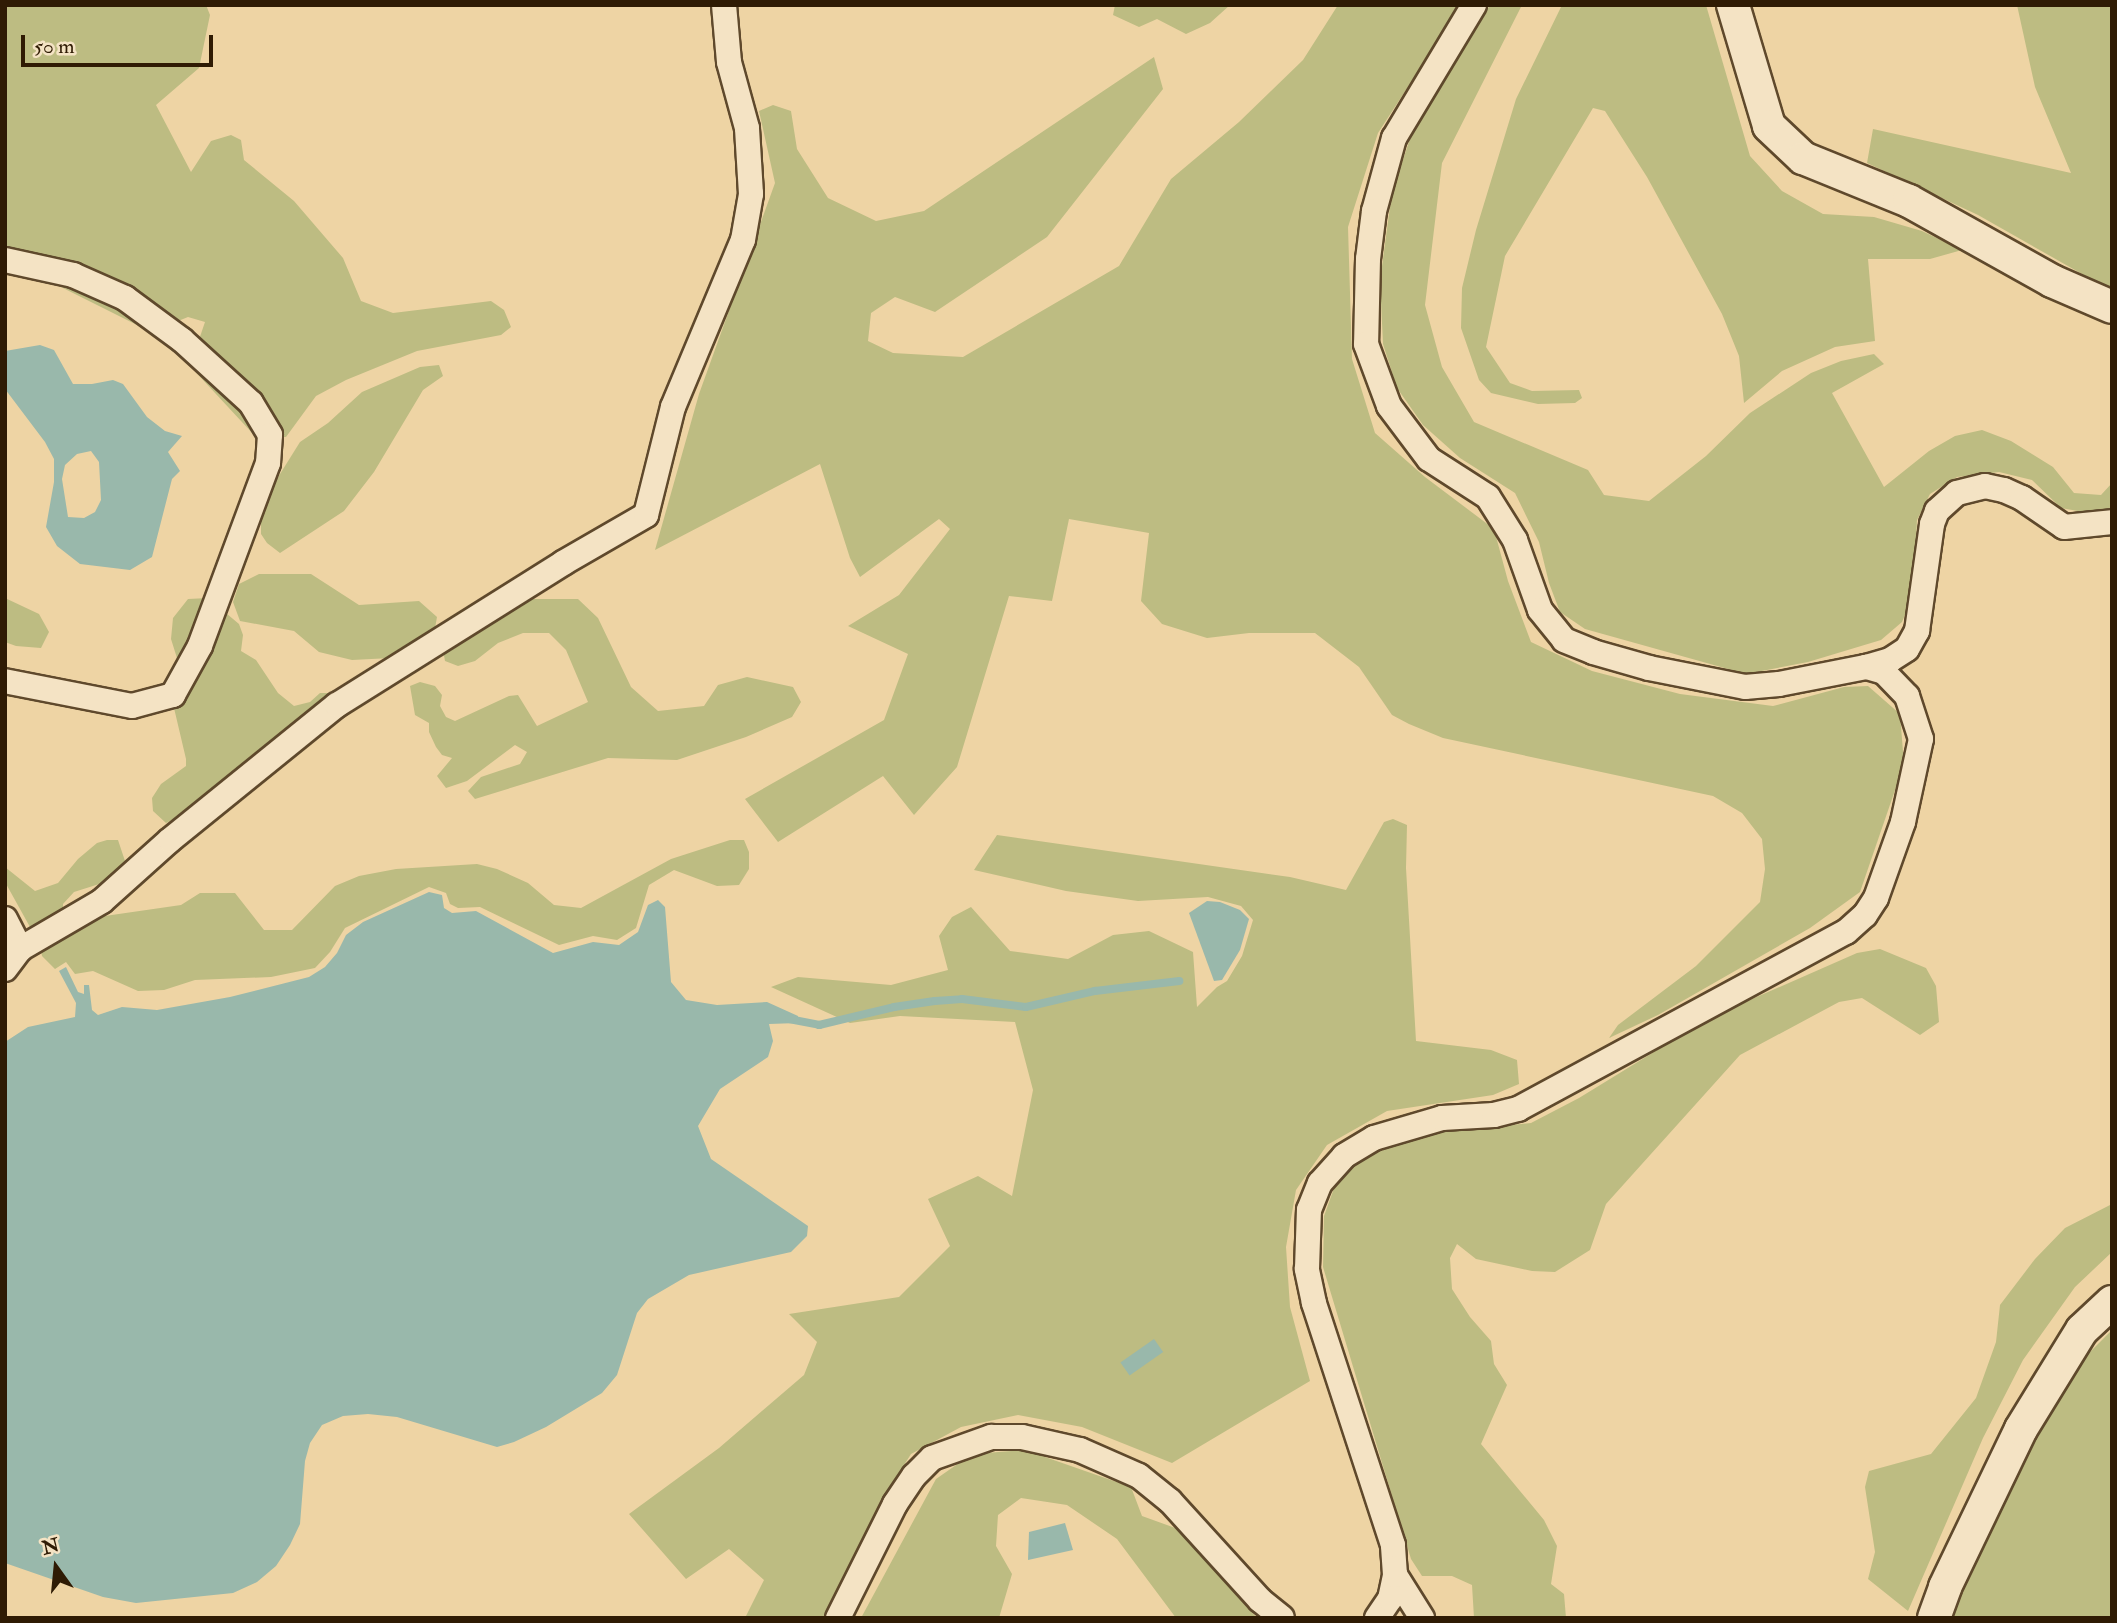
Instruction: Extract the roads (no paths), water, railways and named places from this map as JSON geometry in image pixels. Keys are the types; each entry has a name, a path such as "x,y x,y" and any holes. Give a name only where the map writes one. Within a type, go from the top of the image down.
{"street":[{"path":"5,969 20,949 102,901 170,839 337,705 563,563 646,515 673,407 743,240 751,194 747,128 729,62 724,5"},
{"path":"1474,5 1394,138 1374,211 1368,259 1367,344 1390,406 1429,459 1488,497 1515,540 1540,610 1564,640 1593,652 1649,668 1745,687 1779,684 1866,667 1890,660 1907,649 1917,631 1932,524 1937,511 1957,493 1985,486 2004,490 2022,498 2064,527 2112,523"},
{"path":"1732,5 1769,127 1803,158 1909,201 2052,281 2112,307"},
{"path":"5,260 73,275 125,298 182,340 251,403 270,435 268,463 200,646 173,695 132,706 5,681"},
{"path":"1377,1618 1390,1599 1395,1575 1393,1545 1314,1303 1307,1269 1309,1210 1320,1183 1344,1156 1374,1138 1441,1118 1494,1115 1528,1105 1576,1081 1667,1026 1846,932 1865,915 1877,898 1903,822 1921,739 1907,696 1884,672 1866,667"},
{"path":"5,919 20,949"},
{"path":"1934,1618 1945,1587 2021,1429 2082,1330 2112,1302"},
{"path":"838,1618 895,1504 914,1476 932,1458 991,1437 1022,1437 1080,1450 1139,1476 1170,1501 1260,1600 1282,1618"},
{"path":"1395,1575 1422,1618"}],"waterway":[{"path":"789,1019 819,1025 894,1007 962,999 1026,1007 1095,991 1179,981"}]}
